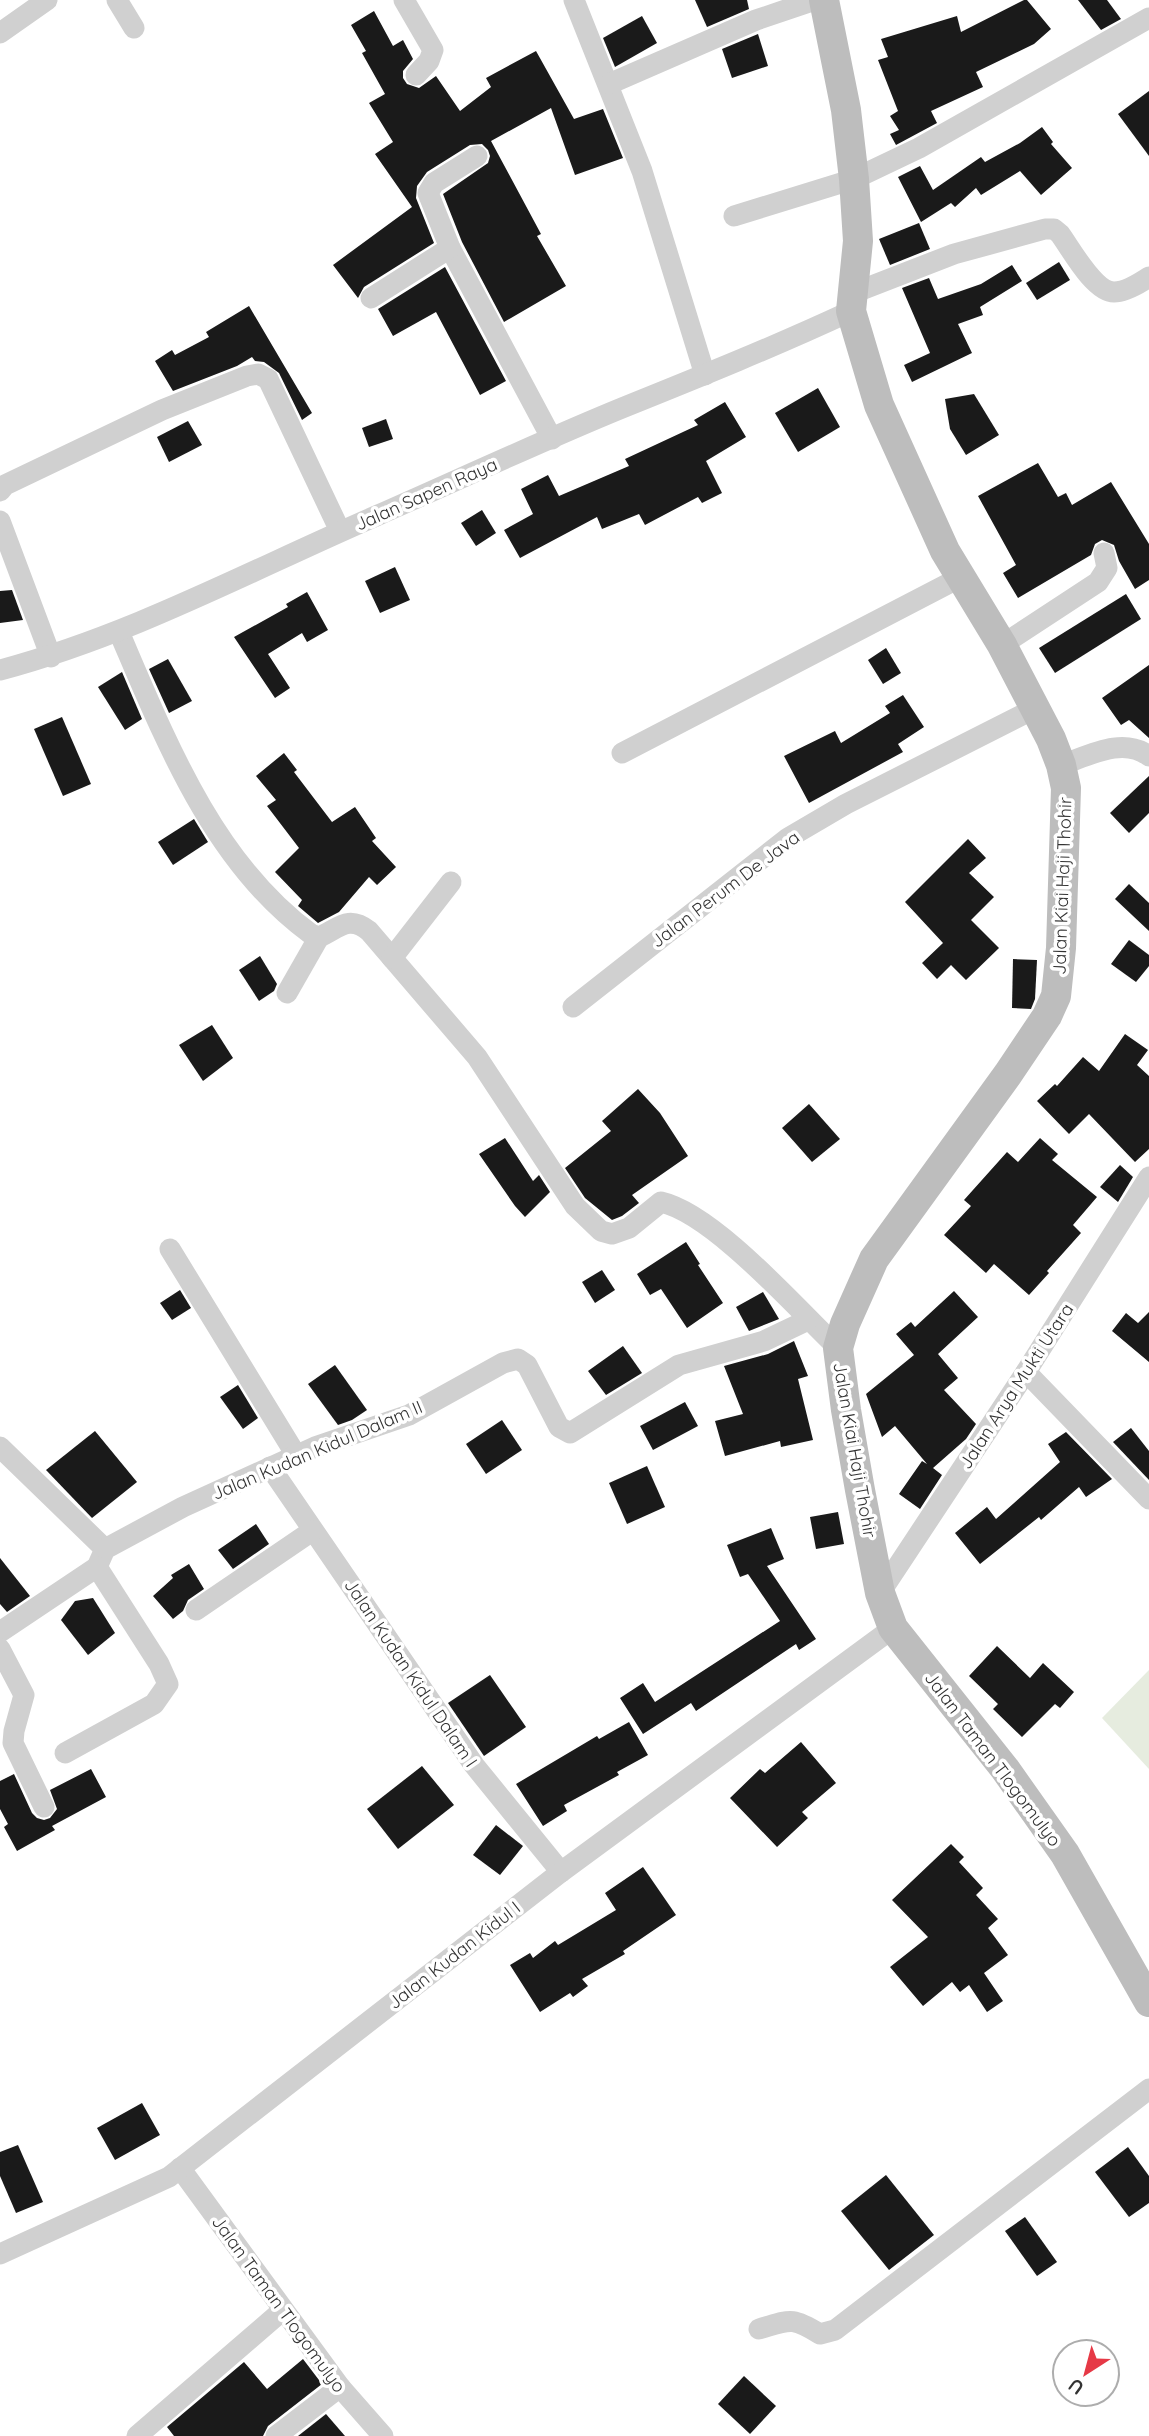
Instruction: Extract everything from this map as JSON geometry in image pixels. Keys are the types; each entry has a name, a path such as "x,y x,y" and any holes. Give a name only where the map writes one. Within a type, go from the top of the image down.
{"street":[{"path":"0,33 47,0"},
{"path":"117,0 134,28"},
{"path":"404,0 433,50 429,61 416,75"},
{"path":"574,0 642,171 705,376"},
{"path":"609,84 756,20 816,0"},
{"name":"Jalan Kiai Haji Thohir","path":"824,0 846,110 854,179 858,242 851,302 878,405 945,551 1002,645 1036,708 1061,765 1066,788 1060,962 1056,996 1008,1074 874,1259 845,1324 838,1348 846,1410 880,1592 893,1628"},
{"path":"734,216 854,179 919,148 1149,18"},
{"path":"477,156 434,183 428,193 450,248 552,439"},
{"name":"Jalan Sapen Raya","path":"0,670 51,657 119,632 216,590 340,531 705,376 851,302 954,254 1045,229 1054,229 1102,290 1115,292 1149,277"},
{"path":"371,298 450,248"},
{"path":"0,491 5,485 162,410 258,373 268,379 340,531"},
{"path":"0,521 51,657"},
{"path":"1002,645 1098,582 1107,568 1104,553"},
{"path":"622,753 961,577"},
{"path":"119,632 161,731 203,810 228,849 291,918 319,937"},
{"name":"Jalan Perum De Java","path":"573,1007 788,838 846,804 1036,708"},
{"path":"1061,765 1128,746 1149,756"},
{"path":"393,958 451,882"},
{"path":"287,993 319,937 338,925 361,926 369,931 477,1057 575,1206 601,1231 612,1234 629,1228 661,1202 673,1205 698,1220 752,1264 838,1348"},
{"name":"Jalan Arya Mukti Utara","path":"880,1592 1026,1372 1149,1177"},
{"path":"170,1249 296,1455"},
{"name":"Jalan Kudan Kidul Dalam II","path":"0,1632 101,1558 183,1507 296,1455 409,1415 512,1359 518,1359 527,1365 559,1427 570,1433 679,1365 764,1341 808,1320"},
{"path":"1026,1372 1149,1499"},
{"path":"0,1447 101,1558 168,1684 154,1704 65,1753"},
{"name":"Jalan Kudan Kidul Dalam I","path":"270,1467 474,1765 561,1872"},
{"path":"196,1610 312,1531"},
{"name":"Jalan Kudan Kidul I","path":"0,2254 169,2177 561,1872 893,1628"},
{"name":"Jalan Taman Tlogomulyo","path":"893,1628 1005,1769 1065,1854 1149,2002"},
{"path":"0,1649 24,1695 13,1743 44,1807"},
{"path":"759,2329 789,2320 798,2321 820,2334 835,2330 1149,2089"},
{"name":"Jalan Taman Tlogomulyo","path":"180,2168 340,2387 383,2436"},
{"path":"137,2436 282,2310"},
{"path":"276,2436 340,2387"}],"shaded area":[{"path":"1149,1670 1149,1769 1102,1718"}],"building":[{"path":"695,0 747,0 749,9 707,27"},
{"path":"1027,0 1051,29 1034,44 976,72 983,87 931,111 937,123 896,145 890,134 899,130 890,116 898,111 878,60 888,57 881,39 957,16 961,32"},
{"path":"1078,0 1107,0 1121,19 1101,30"},
{"path":"374,11 393,46 403,40 413,59 403,71 407,84 419,88 436,76 460,111 491,87 486,78 536,51 574,119 603,109 623,158 575,175 551,108 491,141 541,234 537,236 566,286 504,322 462,242 443,194 488,163 490,156 482,144 470,145 427,172 417,186 416,198 434,243 364,287 358,298 333,265 412,207 375,154 393,142 369,103 385,94 362,53 366,51 351,25"},
{"path":"642,16 657,43 615,67 603,38"},
{"path":"758,34 768,66 732,78 722,49"},
{"path":"1149,91 1149,156 1118,114"},
{"path":"1042,127 1053,142 1051,144 1072,168 1041,195 1020,171 981,195 976,188 955,207 951,203 921,222 898,177 920,166 933,190 981,157 985,162 1020,143"},
{"path":"919,223 930,249 890,265 879,239"},
{"path":"1059,262 1070,280 1037,300 1026,283"},
{"path":"1012,265 1022,281 980,307 983,315 958,324 972,353 912,382 904,365 930,353 902,288 929,278 938,299 981,284"},
{"path":"445,267 506,381 480,395 436,312 393,336 378,309"},
{"path":"249,306 312,413 302,420 279,373 252,357 237,366 173,391 155,361 172,350 175,355 209,337 206,332"},
{"path":"818,388 840,427 798,452 775,413"},
{"path":"974,394 999,435 966,455 950,429 945,399"},
{"path":"725,402 746,437 706,461 722,493 702,503 698,497 645,525 639,514 602,529 597,517 520,558 504,530 533,514 521,489 548,475 559,496 629,466 625,459 698,425 694,420"},
{"path":"386,419 393,439 369,447 362,428"},
{"path":"188,421 202,445 169,462 157,437"},
{"path":"1038,463 1058,497 1066,493 1072,505 1111,482 1149,544 1149,580 1135,589 1119,561 1114,545 1102,540 1095,544 1091,555 1018,598 1003,573 1016,565 978,496"},
{"path":"482,510 496,533 476,546 461,523"},
{"path":"395,567 410,600 380,613 365,581"},
{"path":"12,590 23,620 0,623 0,591"},
{"path":"307,592 328,630 307,642 302,633 268,654 290,688 275,698 234,637 288,607 286,604"},
{"path":"1126,594 1141,619 1055,673 1039,648"},
{"path":"886,648 901,673 883,684 868,660"},
{"path":"168,659 192,701 169,713 149,669"},
{"path":"1149,665 1149,738 1129,720 1121,725 1102,698"},
{"path":"122,672 142,719 125,730 98,687"},
{"path":"903,695 924,727 898,744 903,752 809,803 784,756 835,731 841,743 890,713 885,706"},
{"path":"62,717 91,784 63,796 34,729"},
{"path":"284,753 297,770 294,772 332,822 355,807 376,838 372,841 396,867 377,885 369,877 339,912 318,923 298,906 302,900 275,872 299,848 267,806 276,800 256,776"},
{"path":"1149,776 1149,813 1129,833 1110,813"},
{"path":"194,819 208,842 173,865 158,842"},
{"path":"968,839 986,858 969,873 994,897 971,920 999,948 966,980 951,965 937,979 922,963 943,943 905,902"},
{"path":"1129,884 1149,903 1149,931 1115,899"},
{"path":"1129,940 1149,955 1149,966 1136,982 1111,964"},
{"path":"260,956 277,984 274,991 259,1001 239,970"},
{"path":"1013,959 1037,960 1035,999 1031,1009 1012,1008"},
{"path":"212,1025 233,1058 203,1081 179,1045"},
{"path":"1125,1034 1148,1050 1137,1065 1149,1076 1149,1149 1135,1162 1089,1114 1069,1134 1037,1101 1055,1084 1057,1086 1083,1057 1099,1071"},
{"path":"638,1089 660,1113 688,1156 632,1195 639,1203 612,1220 585,1198 565,1168 611,1131 602,1121"},
{"path":"809,1104 840,1139 812,1162 782,1128"},
{"path":"505,1138 533,1181 539,1175 550,1192 525,1217 479,1154"},
{"path":"1040,1138 1058,1154 1052,1160 1097,1197 1073,1225 1081,1233 1029,1295 994,1264 986,1273 944,1235 971,1206 964,1200 1007,1152 1018,1162"},
{"path":"1120,1165 1133,1177 1118,1202 1100,1187"},
{"path":"686,1242 723,1303 687,1328 661,1289 650,1295 637,1274"},
{"path":"602,1270 615,1290 595,1303 582,1282"},
{"path":"180,1290 191,1308 172,1320 160,1303"},
{"path":"954,1291 978,1317 938,1354 958,1378 944,1390 976,1424 966,1439 933,1468 942,1475 920,1509 899,1494 922,1461 927,1464 895,1426 882,1437 866,1394 914,1355 896,1334 911,1322 915,1327"},
{"path":"763,1292 779,1319 749,1331 736,1307"},
{"path":"1149,1312 1149,1362 1112,1331 1126,1313 1138,1323"},
{"path":"794,1341 808,1376 798,1379 813,1440 781,1447 780,1441 725,1456 715,1421 743,1414 724,1366 768,1354"},
{"path":"623,1346 642,1373 606,1395 588,1371"},
{"path":"335,1365 367,1410 338,1425 308,1384"},
{"path":"238,1385 258,1418 243,1429 220,1397"},
{"path":"685,1402 698,1426 653,1450 640,1426"},
{"path":"502,1420 522,1450 486,1474 466,1444"},
{"path":"1131,1428 1149,1451 1149,1480 1113,1442"},
{"path":"95,1431 137,1482 92,1518 46,1470"},
{"path":"1066,1432 1112,1479 1086,1497 1079,1487 1041,1520 1039,1517 980,1564 955,1533 987,1507 996,1519 1060,1462 1048,1444"},
{"path":"647,1466 665,1507 627,1524 609,1483"},
{"path":"838,1512 844,1544 816,1549 810,1517"},
{"path":"256,1524 269,1544 233,1569 218,1550"},
{"path":"771,1528 784,1559 767,1566 816,1639 799,1650 796,1644 696,1711 691,1703 643,1734 620,1698 643,1683 655,1702 780,1621 748,1574 740,1577 727,1545"},
{"path":"0,1558 30,1596 7,1612 0,1604"},
{"path":"189,1564 204,1589 188,1600 183,1611 173,1619 153,1596 173,1578 171,1575"},
{"path":"93,1598 115,1633 88,1655 61,1620 75,1601"},
{"path":"997,1646 1030,1678 1043,1663 1074,1692 1060,1708 1055,1704 1022,1737 993,1709 998,1704 969,1676"},
{"path":"490,1675 526,1727 484,1756 448,1703"},
{"path":"629,1722 648,1755 617,1772 619,1775 564,1805 567,1811 543,1826 516,1784 597,1736 599,1739"},
{"path":"801,1742 836,1783 802,1812 808,1818 777,1847 730,1798 760,1769 765,1773"},
{"path":"422,1766 454,1805 398,1849 367,1809"},
{"path":"91,1769 106,1797 52,1826 55,1830 17,1851 4,1827 8,1824 0,1809 0,1781 14,1774 32,1813 44,1820 50,1818 57,1809 50,1790"},
{"path":"496,1825 523,1846 500,1875 473,1855"},
{"path":"951,1844 964,1857 959,1862 983,1888 976,1895 998,1919 988,1928 1008,1955 984,1973 1003,2001 987,2012 969,1985 960,1992 952,1982 923,2006 890,1967 928,1937 892,1900"},
{"path":"643,1867 676,1915 623,1951 625,1954 582,1979 588,1986 573,1997 570,1993 540,2012 510,1965 530,1953 533,1958 555,1941 558,1945 616,1910 605,1893"},
{"path":"142,2103 160,2135 115,2160 97,2128"},
{"path":"18,2145 43,2202 16,2213 0,2176 0,2152"},
{"path":"1128,2147 1149,2176 1149,2203 1129,2217 1095,2172"},
{"path":"886,2175 934,2235 889,2270 841,2211"},
{"path":"1025,2217 1057,2262 1037,2276 1005,2231"},
{"path":"303,2359 322,2384 268,2426 263,2436 174,2436 167,2427 244,2362 267,2389"},
{"path":"744,2376 776,2406 750,2434 718,2404"},
{"path":"326,2414 345,2436 298,2436"}]}
